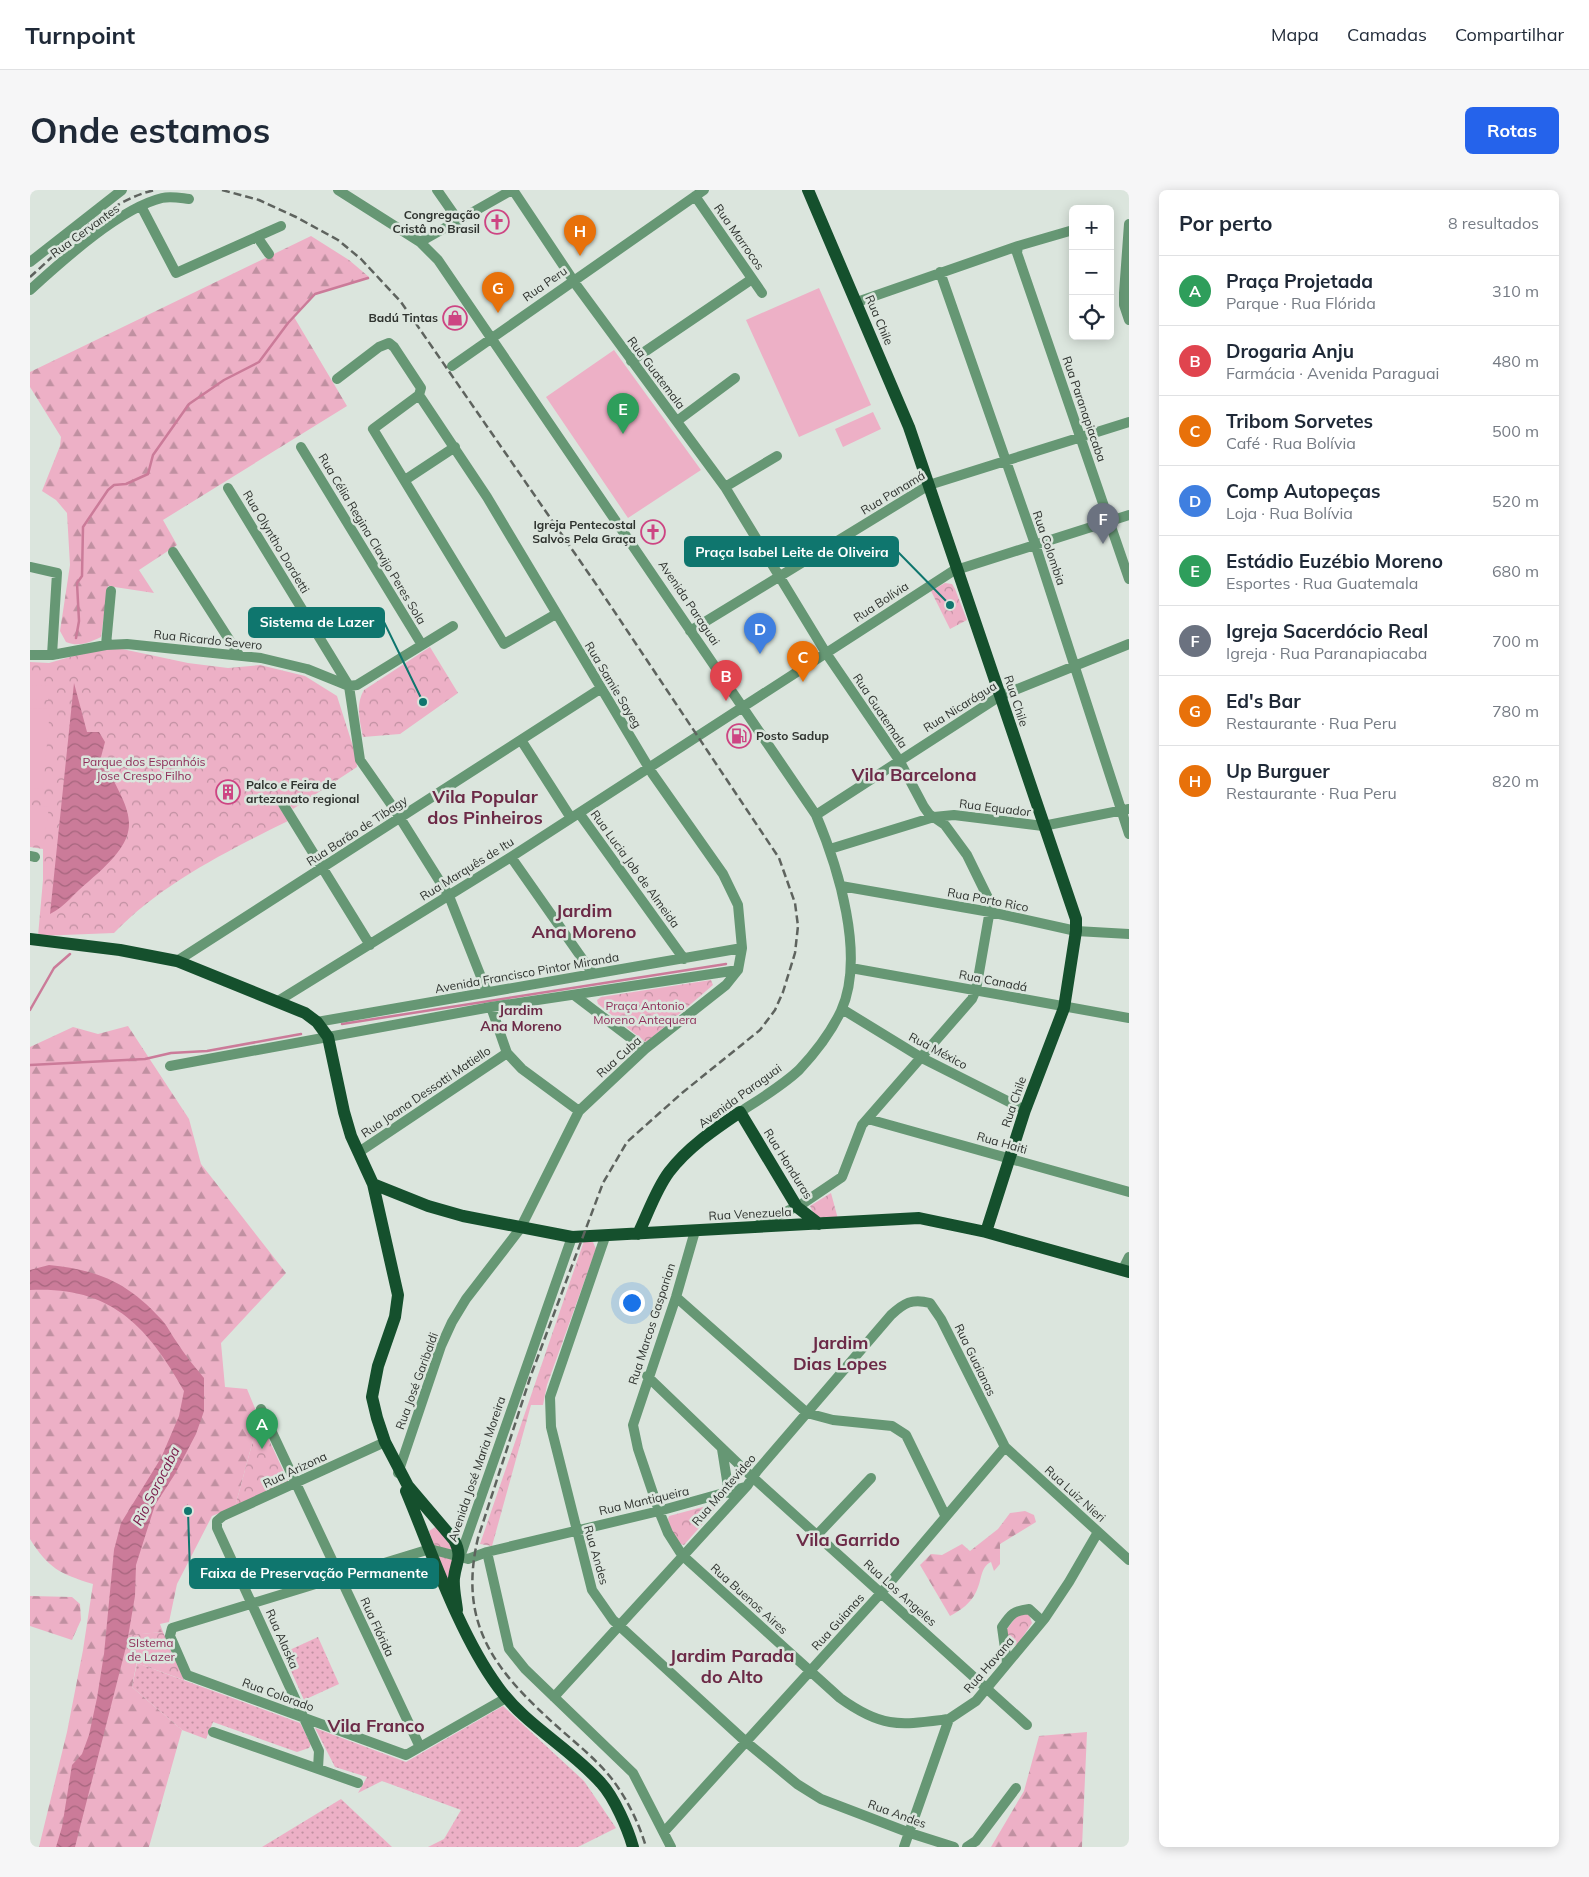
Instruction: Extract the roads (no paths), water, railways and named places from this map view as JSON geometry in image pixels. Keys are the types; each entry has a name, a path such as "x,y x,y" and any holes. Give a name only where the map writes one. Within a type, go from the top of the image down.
{"main road":[{"name":"Rua Chile","path":"808,190 909,427 1076,919 1076,931 1064,1008 1025,1110 986,1232"},
{"path":"30,939 120,950 178,961 305,1013 317,1022 328,1037 344,1112 373,1184 398,1295 395,1317 378,1366 372,1397 385,1442 430,1549 484,1668 506,1698 602,1784 621,1817 633,1847"},
{"name":"Rua Honduras","path":"740,1112 797,1207 819,1224"},
{"name":"Avenida Paraguai","path":"638,1234 650,1205 669,1172 709,1133 740,1112"},
{"name":"Rua Venezuela","path":"373,1184 428,1206 463,1216 520,1229 572,1237 605,1237 919,1218 986,1232 1126,1270"},
{"path":"398,1470 417,1498 454,1540 460,1557 454,1579 457,1610"},
{"path":"424,1534 430,1525 442,1525"}],"street":[{"name":"Rua Cervantes","path":"30,262 122,190"},
{"name":"Avenida Paraguai","path":"338,190 420,242 438,260 816,815 842,886 851,968 842,1009 829,1033 799,1069 774,1090 740,1112"},
{"path":"436,190 458,220"},
{"path":"420,242 513,190"},
{"name":"Rua Guatemala","path":"513,190 631,362 724,487 826,653 899,760 924,807 945,825 967,855 984,886 991,904 976,990 972,999 862,1125 842,1178 797,1207 750,1228"},
{"name":"Rua Peru","path":"452,366 704,190"},
{"name":"Rua Marrocos","path":"695,196 762,293"},
{"name":"Rua Cervantes","path":"30,290 102,231 141,206 161,198 188,199"},
{"path":"141,206 176,273 258,238 281,226"},
{"path":"1129,224 1124,293 1124,305 1129,320"},
{"path":"856,302 1018,246 1069,231"},
{"path":"258,238 269,254"},
{"name":"Rua Paranapiacaba","path":"1018,246 1017,253 1129,579"},
{"name":"Rua Colombia","path":"940,272 1125,809 1129,834"},
{"path":"631,362 752,278"},
{"name":"Rua Samie Sayeg","path":"337,379 378,347 389,343 394,347 421,388 419,395 455,447 649,768"},
{"path":"677,422 735,378"},
{"path":"419,395 373,429 504,644 556,614"},
{"name":"Rua Panamá","path":"690,631 929,485 1129,422"},
{"name":"Rua Célia Regina Clavijo Peres Sola","path":"301,447 422,645"},
{"path":"405,480 455,447"},
{"path":"724,487 777,456"},
{"name":"Rua Olyntho Dordetti","path":"228,488 349,686"},
{"name":"Rua Bolívia","path":"744,707 958,568 1129,515"},
{"path":"173,552 239,655"},
{"path":"30,567 57,573 52,655"},
{"path":"106,645 111,591"},
{"path":"452,626 357,685 349,686 360,760 400,818 449,896 487,992"},
{"name":"Rua Ricardo Severo","path":"30,655 52,655 106,645 127,644 190,652 239,655 307,669 349,686"},
{"name":"Rua Nicarágua","path":"816,815 1000,696 1074,664 1129,644"},
{"name":"Rua Barão de Tibagy","path":"178,961 600,689"},
{"name":"Rua Marquês de Itu","path":"278,1001 511,857 744,707"},
{"name":"Rua Lucia Job de Almeida","path":"521,740 575,815 684,958"},
{"path":"170,1066 491,1007 738,970 742,948 738,905 723,874 649,768"},
{"path":"283,804 370,944"},
{"name":"Rua Equador","path":"830,849 934,817 954,815 1043,826 1125,809"},
{"path":"511,857 593,974"},
{"name":"Rua Porto Rico","path":"842,886 990,912 1076,931 1129,934"},
{"name":"Rua Lucia Job de Almeida","path":"658,963 669,954 670,940"},
{"name":"Avenida Francisco Pintor Miranda","path":"317,1022 742,948"},
{"path":"571,978 577,974 579,968 578,952"},
{"name":"Rua Canadá","path":"851,968 1064,1008 1129,1018"},
{"name":"Rua Cuba","path":"520,1229 579,1110 646,1050 726,985 738,970"},
{"path":"469,996 480,985 481,976"},
{"path":"574,995 646,1050"},
{"path":"491,1007 506,1052 522,1070 579,1110"},
{"name":"Rua México","path":"842,1009 922,1058 1025,1110"},
{"name":"Rua Joana Dessotti Matiello","path":"359,1152 506,1052"},
{"name":"Rua Haiti","path":"868,1119 1129,1192"},
{"name":"Rua José Garibaldi","path":"398,1470 441,1346 452,1322 466,1299 520,1229"},
{"name":"Rua Marcos Gasparian","path":"633,1425 676,1297 695,1231"},
{"name":"Avenida José Maria Moreira","path":"487,1552 468,1559 460,1557 572,1237"},
{"name":"Rua Andes","path":"605,1237 550,1397 551,1427 575,1530 592,1590 605,1611 618,1624 782,1772 821,1798 910,1833 954,1847"},
{"path":"1126,1270 1129,1257"},
{"path":"676,1297 807,1413 834,1420 892,1426 902,1431 906,1435 945,1515"},
{"name":"Rua Montevideo","path":"554,1697 618,1624 751,1482 758,1471 891,1315 901,1305 911,1300"},
{"name":"Rua Guaianas","path":"911,1300 930,1303 941,1320 1005,1447"},
{"name":"Rua Los Angeles","path":"648,1376 722,1449 751,1482 817,1535 1027,1725"},
{"name":"Rua Flórida","path":"261,1409 420,1747"},
{"name":"Rua Buenos Aires","path":"633,1425 638,1449 659,1511 672,1541 682,1555 856,1710 879,1720 899,1725 949,1719"},
{"name":"Rua Arizona","path":"217,1522 223,1516 385,1442"},
{"name":"Rua Guianas","path":"664,1832 881,1593 945,1515 1005,1447"},
{"name":"Rua Luiz Nieri","path":"1005,1447 1129,1560"},
{"path":"722,1449 729,1493"},
{"path":"817,1535 871,1478"},
{"name":"Rua Mantiqueira","path":"487,1552 729,1493 751,1482"},
{"name":"Rua Alaska","path":"217,1522 217,1528 319,1751 318,1768"},
{"name":"Rua Havana","path":"949,1719 976,1701 1042,1621 1070,1582 1098,1532"},
{"path":"252,1603 430,1549 460,1557"},
{"path":"487,1552 509,1649 525,1669 633,1773 672,1847"},
{"name":"Rua Colorado","path":"252,1603 172,1628 170,1636 187,1675 406,1755 420,1747"},
{"path":"1007,1663 1002,1627 1010,1616 1016,1610 1029,1609 1042,1621"},
{"path":"420,1747 506,1698"},
{"path":"904,1847 949,1719"},
{"path":"213,1732 358,1783"},
{"path":"967,1847 976,1841 1016,1788"}],"water":[{"path":"74,683 87,732 99,732 105,742 101,757 121,795 127,810 129,823 127,836 120,850 65,903 50,914"},
{"name":"Rio Sorocaba","path":"49,1265 82,1270 111,1280 124,1287 163,1321 182,1351 204,1378 204,1411 196,1434 175,1474 155,1505 136,1565 135,1596 127,1643 75,1847 56,1847 62,1827 72,1765 82,1754 89,1735 97,1698 104,1654 114,1550 121,1523 161,1458 179,1416 184,1391 156,1347 123,1314 104,1303 83,1295 58,1290 30,1290 30,1270"}],"waterway":[{"path":"76,638 79,621 77,583 82,576 83,527 108,490 114,485 126,484 148,474 153,455 189,404 224,380 259,362 288,323 315,294 368,278"},
{"path":"30,1010 54,968 70,954"},
{"path":"342,1024 726,964"},
{"path":"30,1065 145,1059 171,1053 207,1051 301,1034"}],"railway":[{"path":"30,277 73,238 104,214 121,203 155,190"},
{"path":"222,190 259,200 296,217 338,240 361,259 401,302 598,587 779,858 795,903 798,926 795,953 783,992 775,1010 760,1030 682,1093 627,1142 603,1183 531,1375 478,1538 473,1569 473,1597 478,1622 488,1646 501,1667 518,1688 594,1759 612,1779 632,1812 646,1847"}],"place":[{"name":"Congregação Cristâ no Brasil","path":"497,222"},
{"name":"Up Burguer","path":"580,256"},
{"name":"Ed's Bar","path":"498,313"},
{"name":"Badú Tintas","path":"455,318"},
{"name":"Estádio Euzébio Moreno","path":"623,434"},
{"name":"Igreja Pentecostal Salvos Pela Graça","path":"653,532"},
{"name":"Igreja Sacerdócio Real","path":"1103,544"},
{"name":"Praça Isabel Leite de Oliveira","path":"950,605"},
{"name":"Comp Autopeças","path":"760,654"},
{"name":"Tribom Sorvetes","path":"803,682"},
{"name":"Drogaria Anju","path":"726,701"},
{"name":"Sistema de Lazer","path":"423,702"},
{"name":"Posto Sadup","path":"739,736"},
{"name":"Palco e Feira de artezanato regional","path":"228,792"},
{"name":"Praça Projetada","path":"262,1449"},
{"name":"Faixa de Preservação Permanente","path":"188,1511"}],"district":[{"name":"Vila Barcelona","path":"914,775"},
{"name":"Vila Popular dos Pinheiros","path":"485,807"},
{"name":"Jardim Ana Moreno","path":"584,921"},
{"name":"Jardim Ana Moreno","path":"521,1018"},
{"name":"Jardim Dias Lopes","path":"840,1353"},
{"name":"Vila Garrido","path":"848,1540"},
{"name":"Jardim Parada do Alto","path":"732,1666"},
{"name":"Vila Franco","path":"376,1726"}],"park label":[{"name":"Parque dos Espanhóis Jose Crespo Filho","path":"144,769"},
{"name":"Praça Antonio Moreno Antequera","path":"645,1013"},
{"name":"SIstema de Lazer","path":"151,1650"}]}
